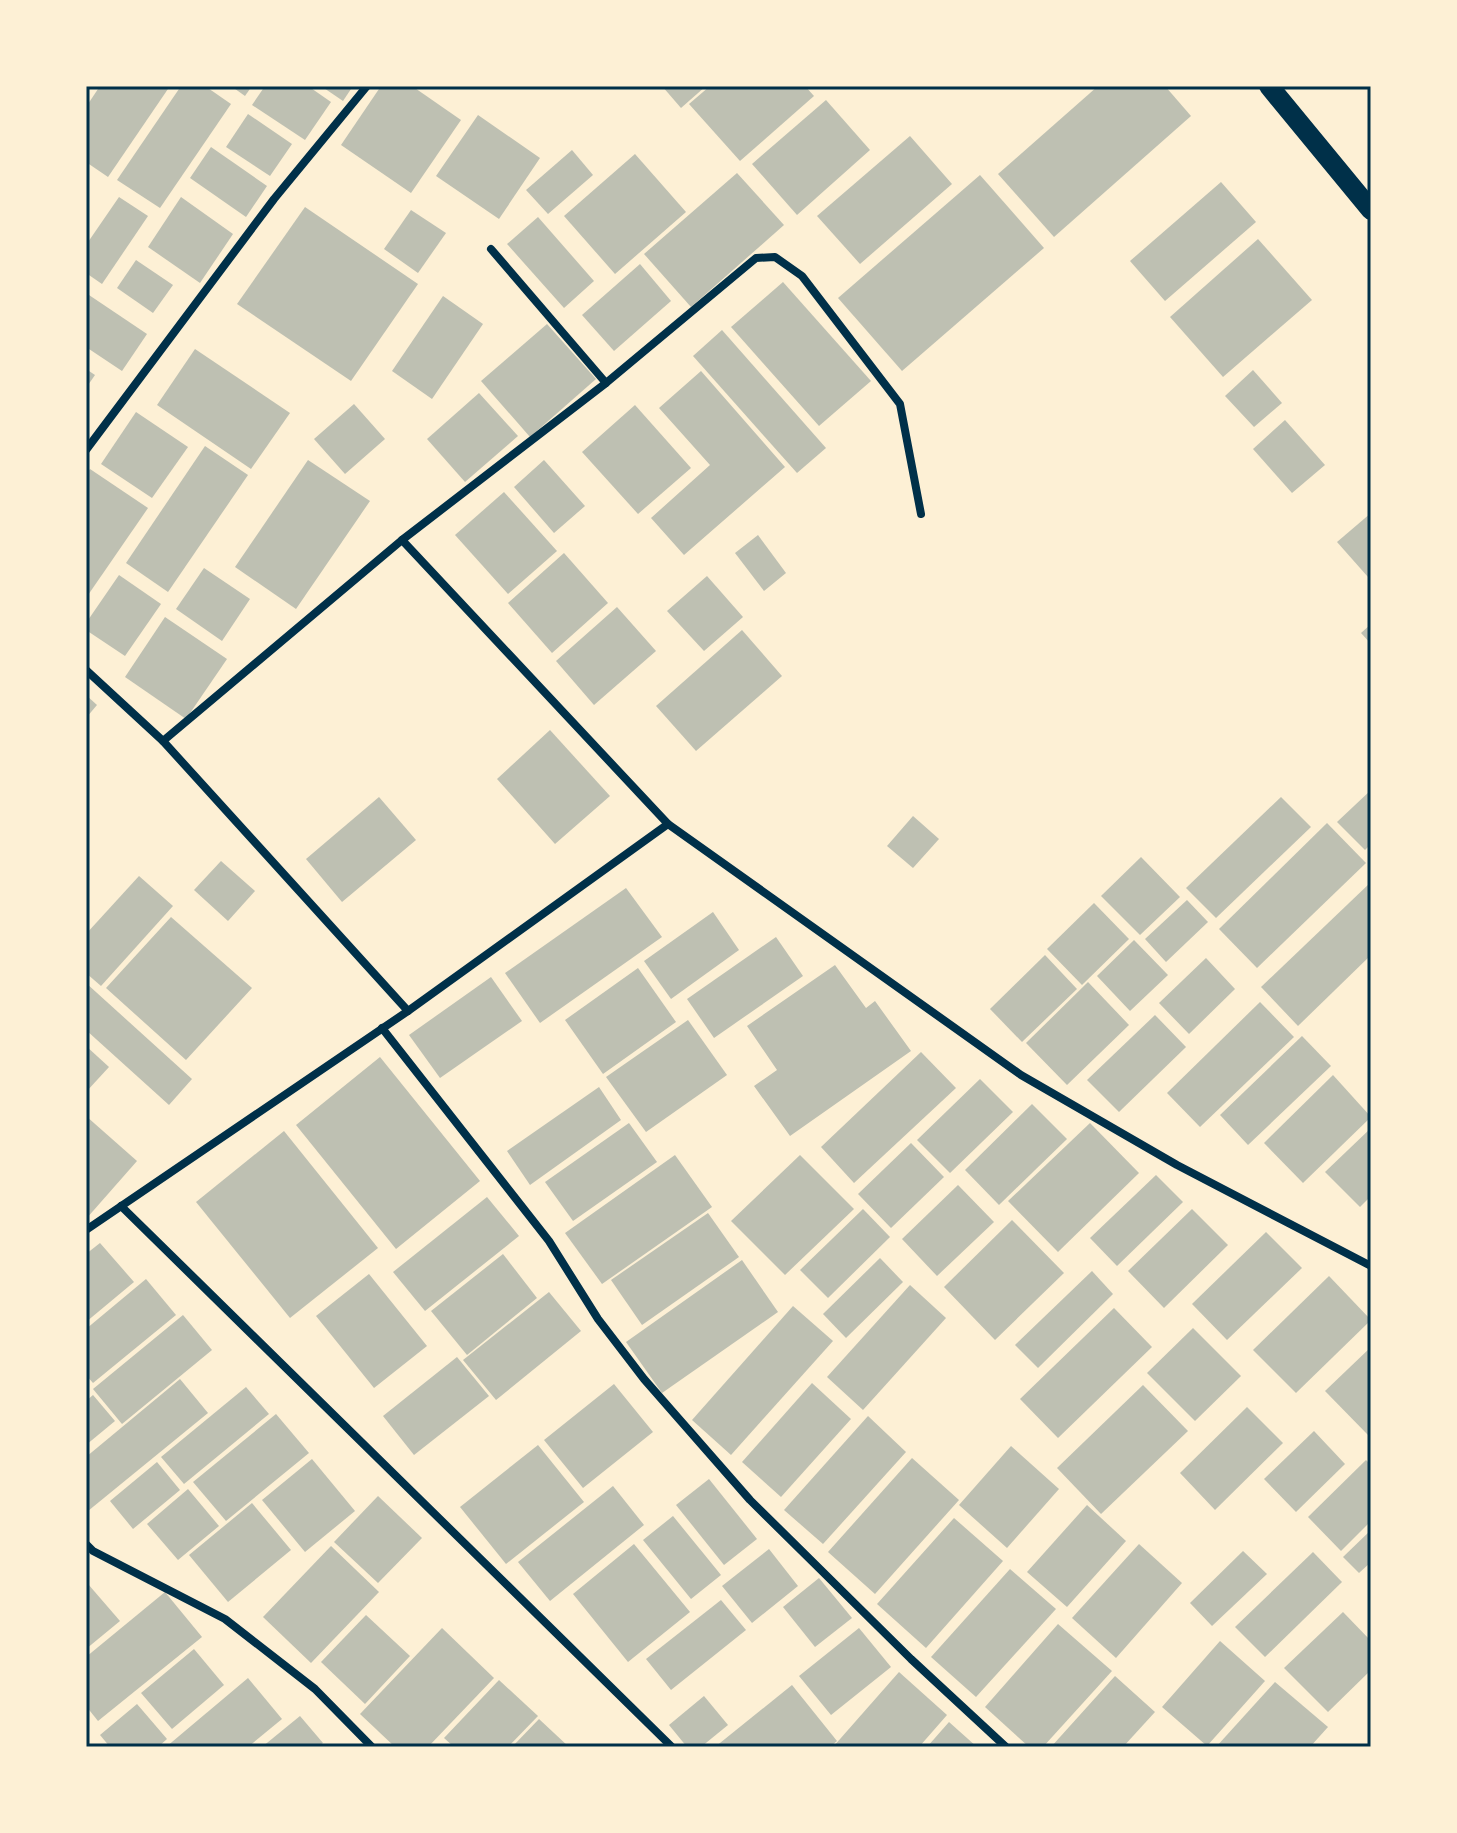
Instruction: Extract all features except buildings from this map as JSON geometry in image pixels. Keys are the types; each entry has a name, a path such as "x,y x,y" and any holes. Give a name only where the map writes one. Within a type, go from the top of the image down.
{"main road":[{"path":"1269,86 1371,209"}],"street":[{"path":"86,450 274,199 367,86"},
{"path":"491,249 606,383"},
{"path":"163,741 402,540 606,383 756,258 775,257 802,276 900,404 921,514"},
{"path":"402,540 668,824 1021,1075 1177,1165 1371,1266"},
{"path":"86,670 163,741 408,1011"},
{"path":"86,1230 408,1011 668,824"},
{"path":"382,1028 549,1241 598,1319 644,1379 750,1500 911,1659 1006,1747"},
{"path":"121,1206 672,1747"},
{"path":"88,1551 225,1619 315,1689 372,1747"}]}
